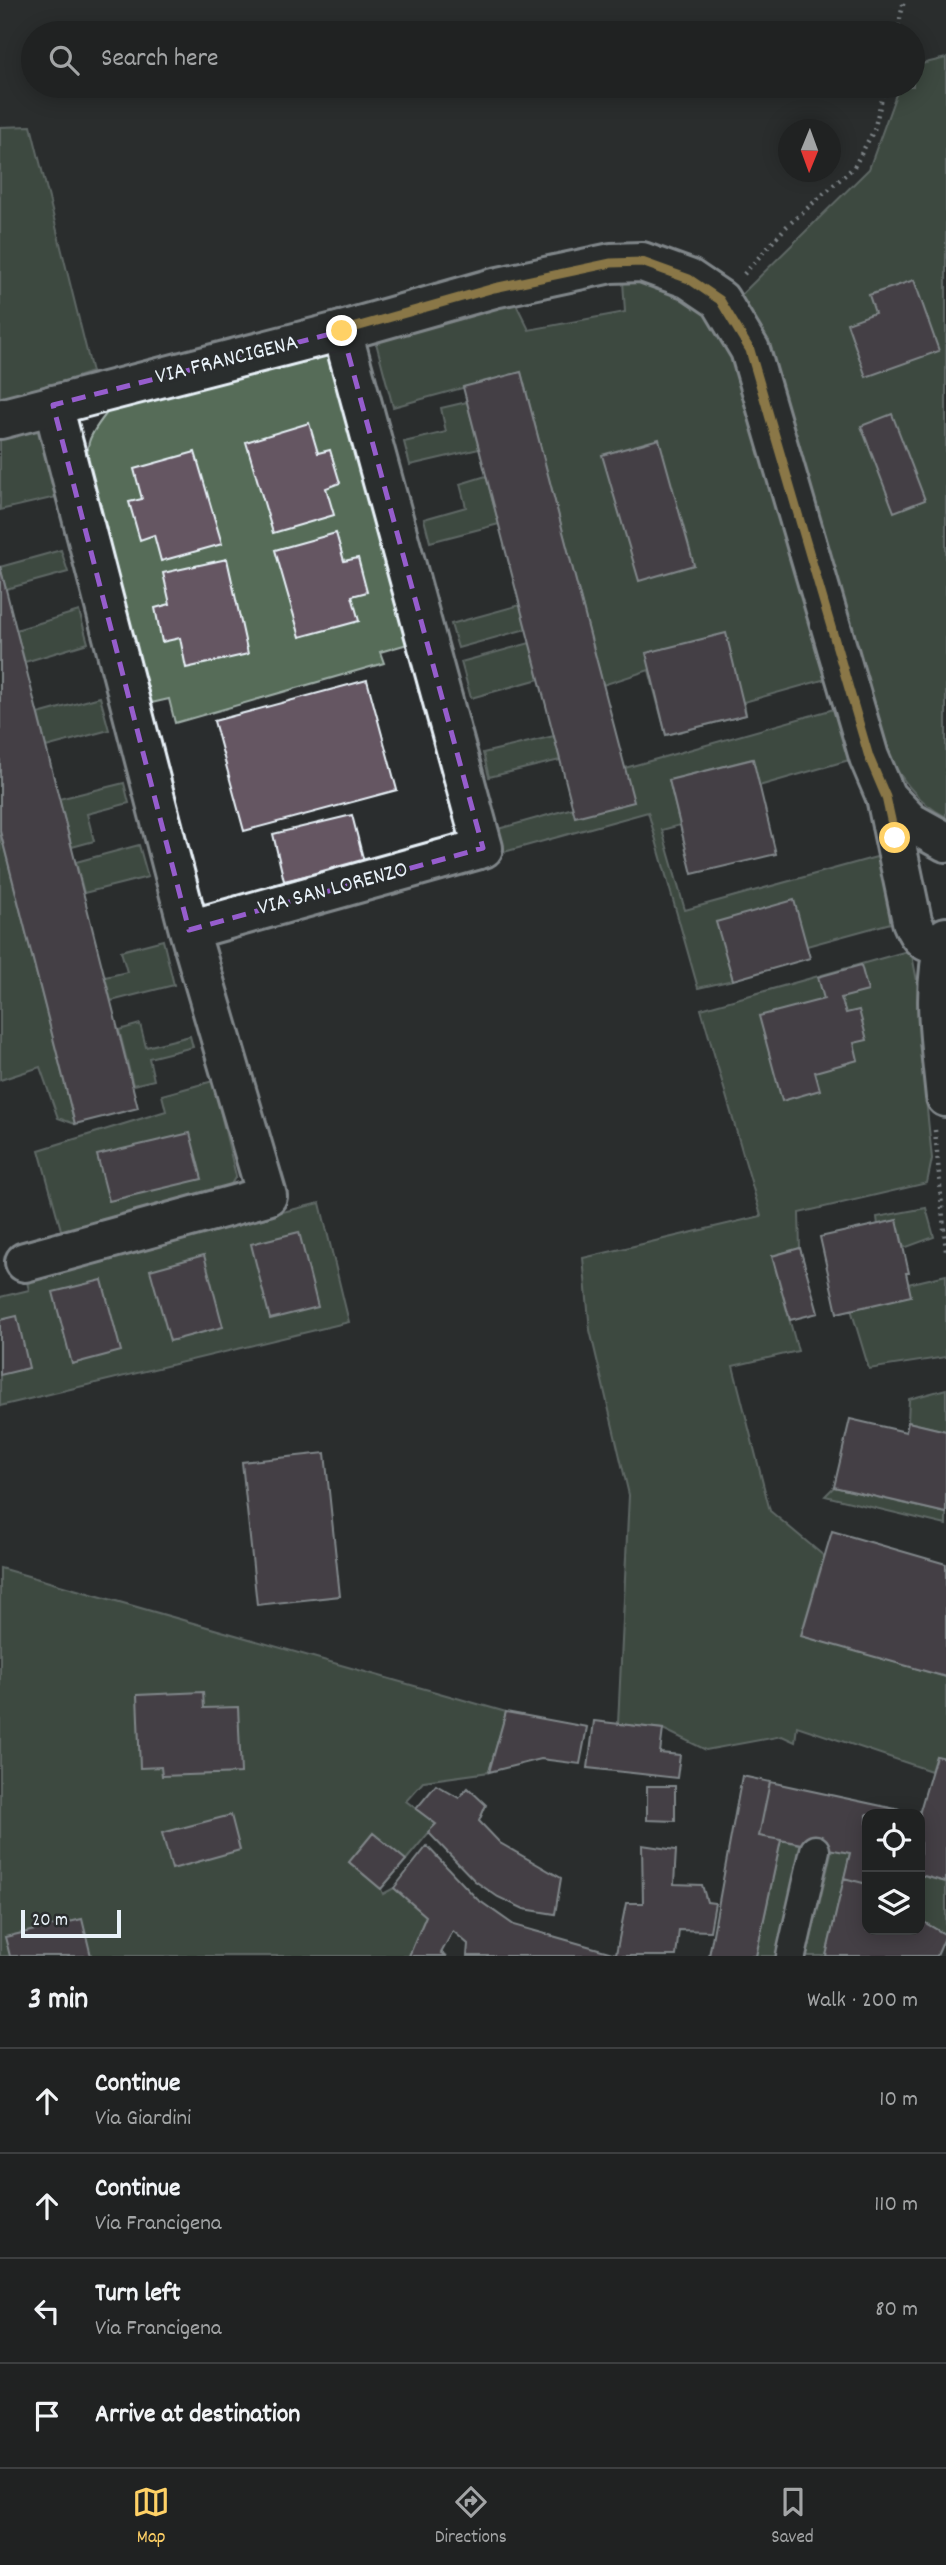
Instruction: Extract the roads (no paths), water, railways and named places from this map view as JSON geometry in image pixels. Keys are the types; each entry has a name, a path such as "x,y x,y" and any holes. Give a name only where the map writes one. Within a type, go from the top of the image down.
{"street":[{"name":"VIA FRANCIGENA","path":"0,419 342,331 494,288 611,263 642,262 689,279 720,300 750,350 869,757 886,797 910,822 946,842"},
{"name":"VIA SAN LORENZO","path":"189,930 483,849 342,331"},
{"path":"25,1262 267,1196 189,930 54,405"},
{"path":"886,797 912,921 918,936 927,944 945,942 938,978 937,1003 946,1097"},
{"path":"791,1956 815,1850"}]}
